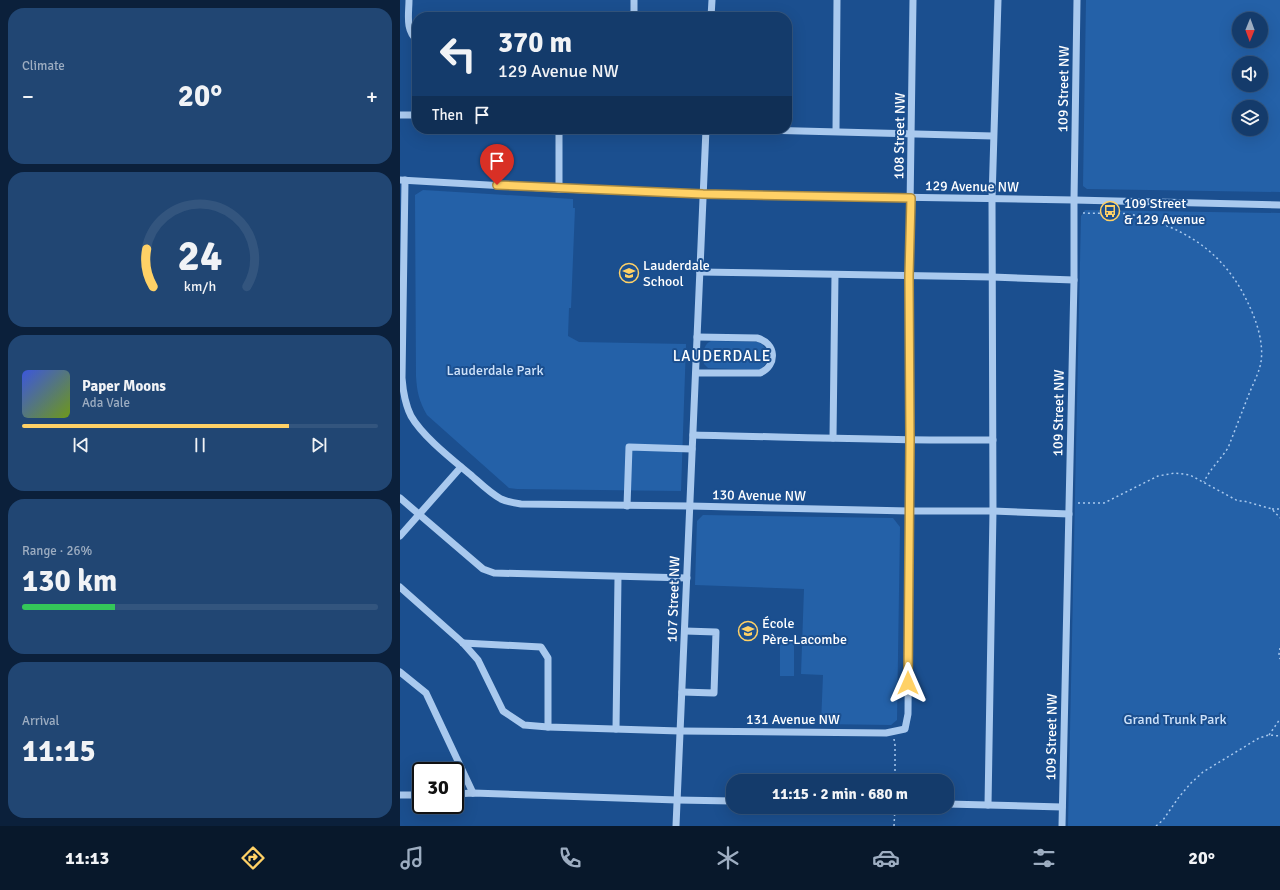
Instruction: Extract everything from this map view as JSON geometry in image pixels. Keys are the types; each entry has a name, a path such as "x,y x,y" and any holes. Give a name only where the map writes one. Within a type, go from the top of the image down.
{"street":[{"path":"409,0 409,28 412,33"},
{"path":"634,0 634,12"},
{"path":"711,12 712,0"},
{"path":"836,131 837,0"},
{"name":"108 Street NW","path":"905,729 908,714 910,441 909,276 913,0"},
{"path":"988,805 993,511 992,199 998,0"},
{"name":"109 Street NW","path":"1062,826 1074,280 1077,0"},
{"path":"400,115 412,116"},
{"path":"792,130 993,136"},
{"path":"559,188 560,134"},
{"name":"107 Street NW","path":"676,826 706,134"},
{"name":"129 Avenue NW","path":"403,180 703,194 1280,205"},
{"name":"130 Avenue NW","path":"403,180 402,378 404,397 411,416 420,429 501,499 513,503 909,511 993,511 1069,514"},
{"path":"700,272 992,277 1074,280"},
{"path":"833,438 835,275"},
{"path":"696,373 760,373 770,365 772,357 771,348 762,339 697,337"},
{"path":"693,435 910,441 993,440"},
{"path":"627,506 629,447 692,450"},
{"path":"400,536 461,466"},
{"path":"400,498 418,515 483,569 494,573 687,578"},
{"path":"616,729 618,577"},
{"name":"131 Avenue NW","path":"400,587 463,643 478,660 503,711 524,725 680,731 878,733 893,732 905,729"},
{"path":"682,692 714,693 716,632 685,631"},
{"path":"463,643 541,647 548,658 548,727"},
{"path":"400,672 426,693 473,793"},
{"path":"464,794 726,801"},
{"path":"400,795 412,795"},
{"path":"954,804 1062,807"}],"path":[{"path":"1083,213 1129,214 1179,230 1214,255 1231,274 1255,317 1262,354 1259,368 1228,448 1222,457 1212,467 1204,482"},
{"path":"1075,503 1104,503 1158,476 1175,473 1190,475 1232,498 1272,509 1280,509"},
{"path":"1272,509 1280,518"},
{"path":"1280,648 1280,658"},
{"path":"1269,735 1280,720"},
{"path":"893,732 895,745 895,774"},
{"path":"1156,826 1163,820 1179,796 1191,782 1203,772 1259,738 1269,735 1280,736"},
{"path":"894,814 894,826"}],"green space":[{"path":"1086,0 1280,0 1280,192 1087,189 1083,186"},
{"name":"Lauderdale Park","path":"423,190 573,199 573,208 575,208 571,308 569,308 568,336 579,342 686,344 681,491 509,488 427,415 419,396 416,376 415,195"},
{"name":"Grand Trunk Park","path":"1085,210 1280,213 1280,826 1068,826 1081,216"},
{"path":"711,341 758,342 767,352 768,356 766,364 759,370 708,368 704,364 703,358 706,345"},
{"path":"703,515 893,518 900,527 897,720 891,725 821,724 823,675 801,674 804,589 695,585 697,521"},
{"path":"780,642 794,642 794,676 780,676"}],"place":[{"name":"109 Street & 129 Avenue","path":"1110,211"},
{"name":"Lauderdale School","path":"629,273"},
{"name":"École Père-Lacombe","path":"748,631"}],"district":[{"name":"LAUDERDALE","path":"722,356"}],"route":[{"path":"497,185 703,194 911,198 909,276 910,441 908,683"}]}
